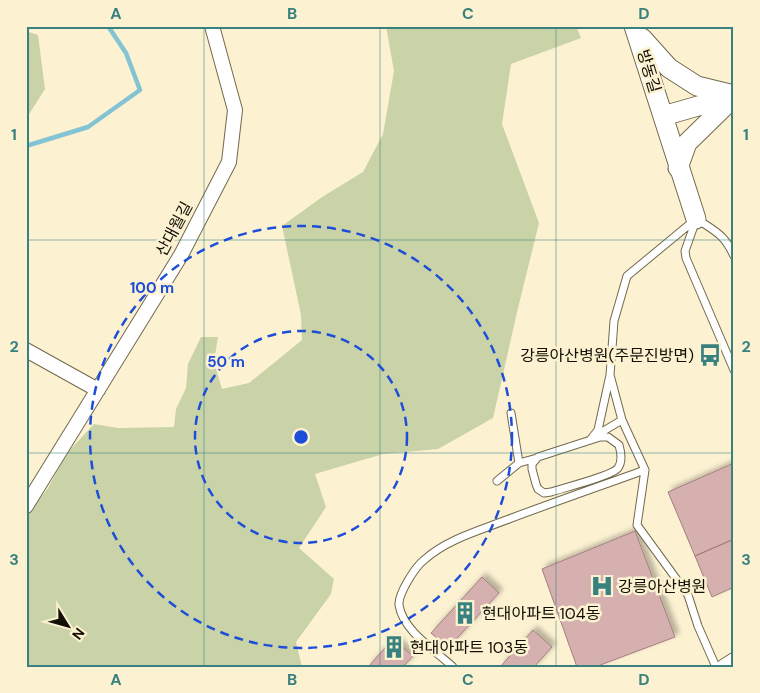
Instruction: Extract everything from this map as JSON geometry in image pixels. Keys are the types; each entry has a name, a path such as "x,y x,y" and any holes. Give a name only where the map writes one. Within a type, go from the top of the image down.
{"street":[{"name":"산대월길","path":"26,506 181,255 229,162 235,110 212,26"},
{"path":"636,29 669,68 697,86 734,96"},
{"name":"방동길","path":"636,29 678,168 696,219"},
{"path":"663,116 734,96"},
{"path":"678,168 687,143 734,96"},
{"path":"26,350 98,390"},
{"path":"723,667 734,660"}],"lane":[{"path":"696,219 726,239 734,256"},
{"path":"696,219 685,251 686,258 734,370"},
{"path":"591,438 598,430 610,374 614,321 627,276 696,219"},
{"path":"610,374 622,420 645,470 638,525 688,595 698,626 716,667"},
{"path":"511,413 519,464"},
{"path":"497,481 519,464 591,438 622,420"},
{"path":"538,490 544,493 550,492 614,472 618,468 621,458 619,445 608,437 591,438"},
{"path":"538,458 532,464 532,469 538,490 550,504"},
{"path":"453,667 414,633 404,620 399,604 409,579 424,560 449,544 477,531 645,470"},
{"path":"550,492 554,500 550,504"}],"green space":[{"path":"386,26 576,26 581,38 511,64 502,124 539,223 493,418 438,449 383,454 315,474 326,507 299,548 334,579 331,594 296,642 302,667 26,667 26,517 48,488 68,452 94,424 118,428 174,427 176,409 186,388 188,364 201,337 218,337 214,362 222,389 249,383 302,340 301,315 282,226 322,197 363,172 383,134 394,71"},
{"path":"26,31 38,35 45,89 26,119"}],"building":[{"name":"강릉아산병원","path":"734,463 734,539 695,556 668,492"},
{"path":"635,531 675,637 595,667 577,667 542,569"},
{"path":"734,539 734,587 712,597 695,556"},
{"name":"현대아파트 104동","path":"482,577 499,593 448,648 431,633"},
{"path":"533,630 552,647 534,667 500,667"},
{"name":"현대아파트 103동","path":"393,639 413,656 403,667 368,667"}],"waterway":[{"path":"26,146 88,127 140,90 126,53 108,26"}],"place":[{"name":"강릉아산병원(주문진방면)","path":"710,355"},
{"name":"강릉아산병원","path":"602,586"},
{"name":"현대아파트 104동","path":"465,613"},
{"name":"현대아파트 103동","path":"394,647"}]}
